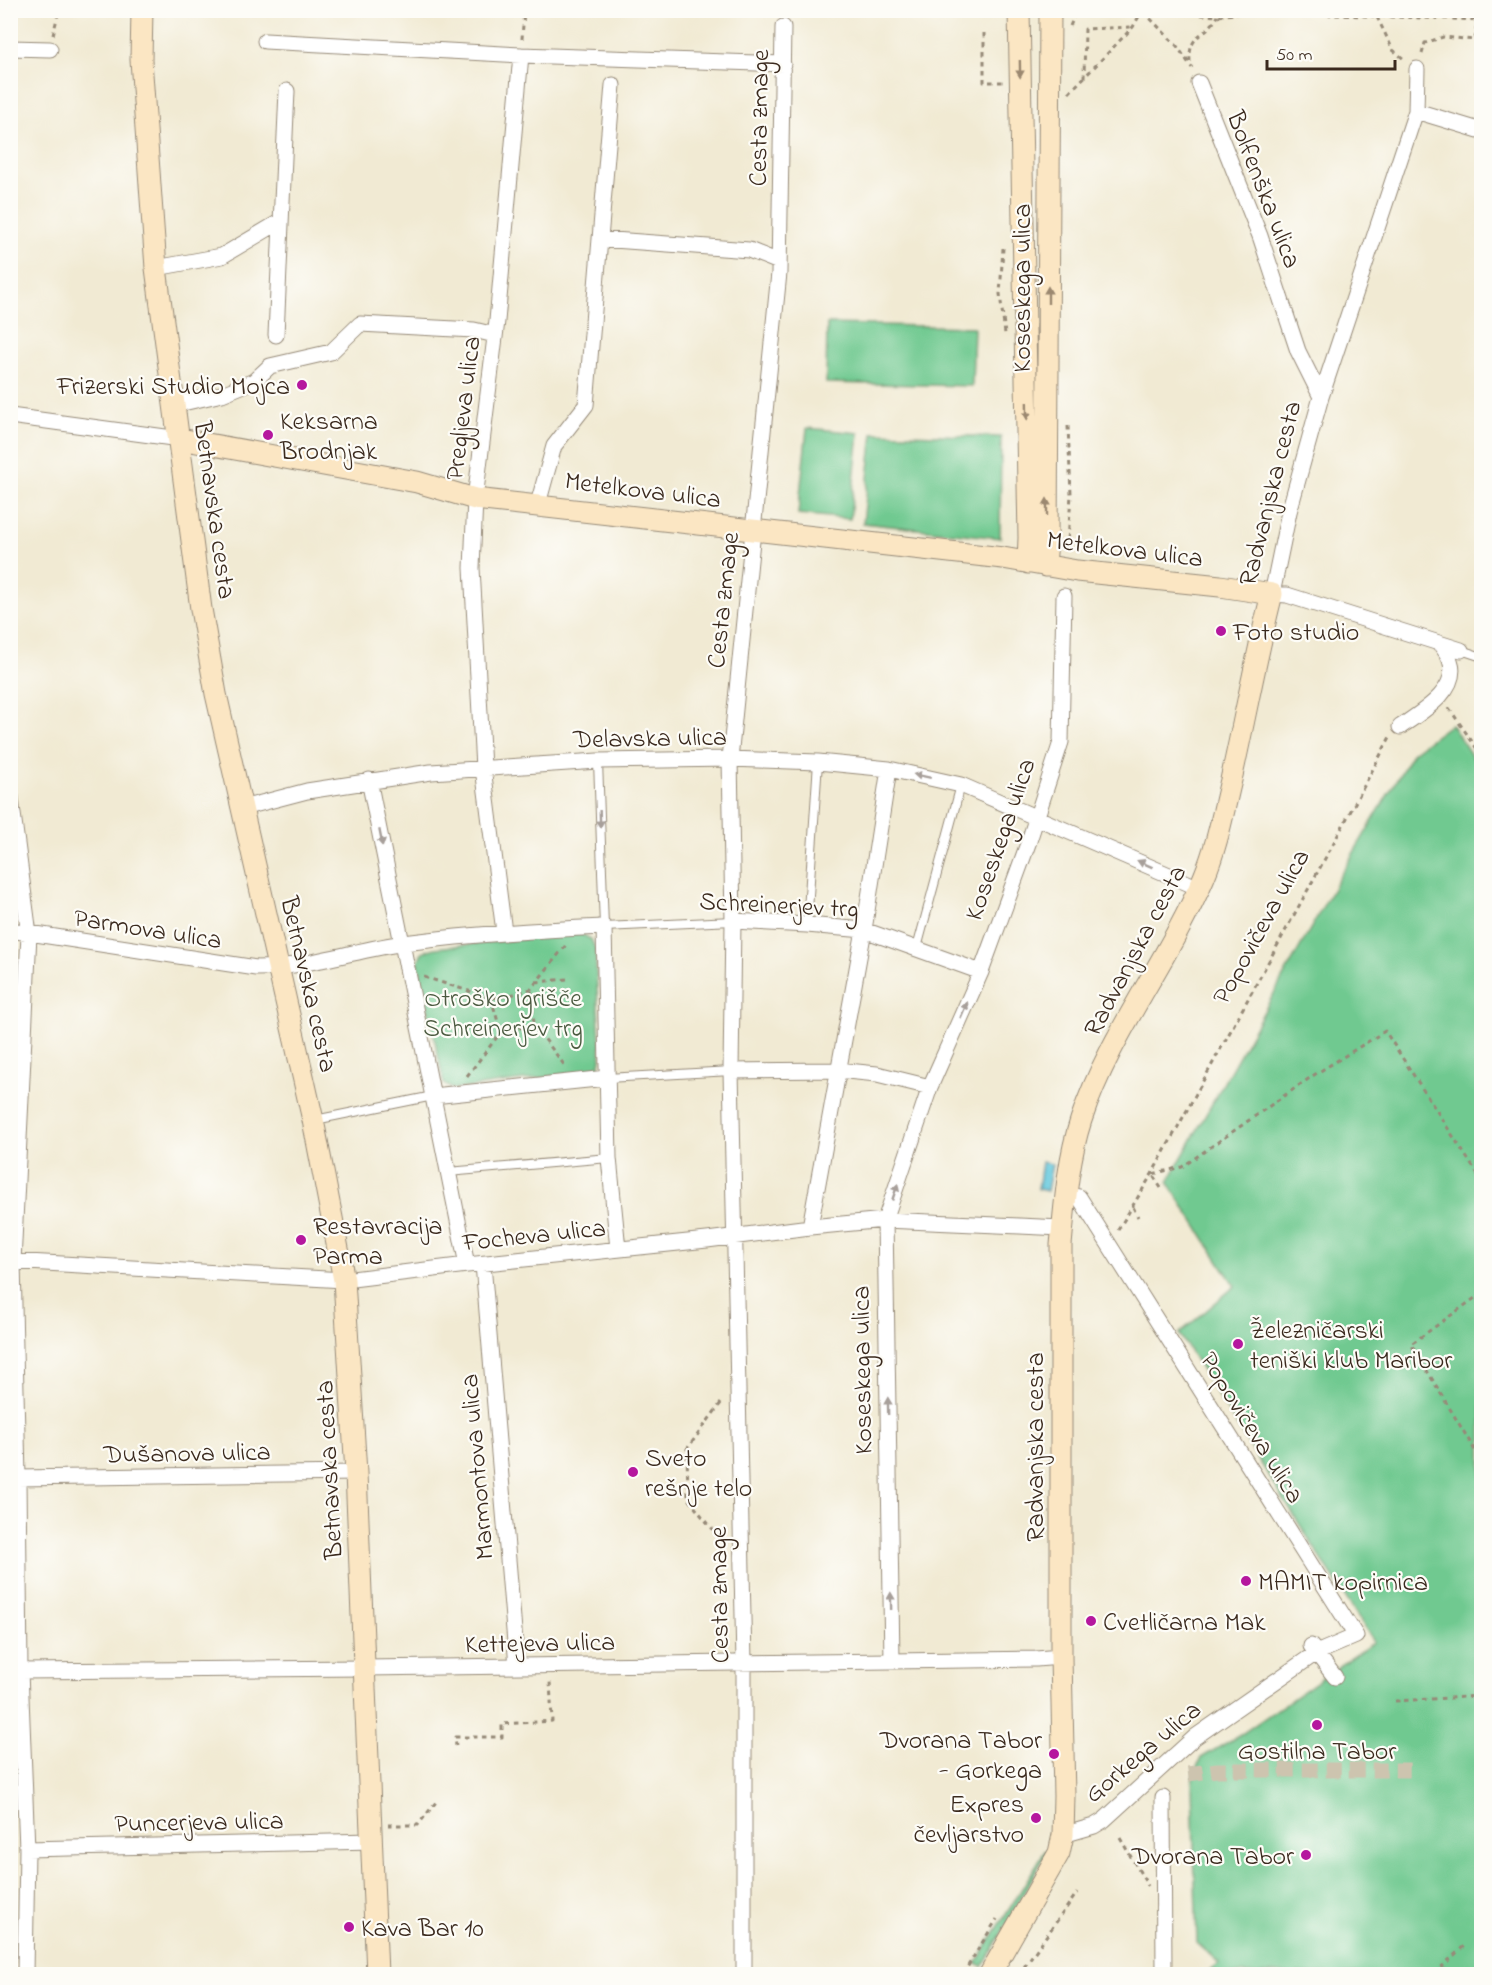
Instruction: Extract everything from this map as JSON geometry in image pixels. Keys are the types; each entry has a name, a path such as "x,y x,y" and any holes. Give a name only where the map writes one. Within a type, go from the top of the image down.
{"street":[{"name":"Betnavska cesta","path":"142,10 141,60 156,268 201,609 216,694 313,1120 344,1280 356,1473 377,1974"},
{"name":"Koseskega ulica","path":"1019,10 1029,538 1036,564"},
{"name":"Koseskega ulica","path":"1036,564 1047,529 1050,10"},
{"name":"Cesta zmage","path":"744,1974 744,1662 730,1071 733,921 730,759 779,262 783,27"},
{"path":"265,41 521,56 783,64"},
{"path":"10,48 50,49"},
{"name":"Pregljeva ulica","path":"483,768 472,568 475,499 495,335 521,56"},
{"name":"Radvanjska cesta","path":"1063,1835 1061,1245 1075,1142 1090,1097 1110,1054 1199,888 1219,831 1288,512 1321,397 1416,111 1417,69"},
{"name":"Bolfenška ulica","path":"1199,83 1260,236 1299,351 1321,397"},
{"path":"538,504 554,446 586,405 612,85"},
{"path":"276,334 286,91"},
{"path":"1416,111 1482,131"},
{"path":"156,268 222,255 281,221"},
{"path":"600,239 749,250 779,262"},
{"path":"174,405 222,394 254,381 270,366 331,352 360,324 474,330 495,335"},
{"name":"Metelkova ulica","path":"10,416 180,439 417,482 475,499 538,504 1003,558 1272,594"},
{"path":"1272,594 1287,595 1461,650"},
{"name":"Koseskega ulica","path":"892,1660 885,1220 930,1087 981,972 1061,742 1064,596"},
{"path":"1400,727 1440,698 1449,682 1452,668 1440,644"},
{"name":"Delavska ulica","path":"242,808 307,791 431,772 598,761 730,759 818,762 889,769 962,785 1199,888"},
{"path":"483,768 504,932"},
{"path":"810,1227 864,930 889,769"},
{"path":"369,780 448,1172 475,1264"},
{"path":"10,791 29,934 12,1262 20,1671 27,1849 25,1974"},
{"name":"Schreinerjev trg","path":"733,921 864,930 981,972"},
{"path":"604,927 609,1158 618,1249"},
{"name":"Schreinerjev trg","path":"279,967 402,943 504,932 604,927"},
{"name":"Parmova ulica","path":"10,930 256,968 279,967"},
{"path":"730,1071 837,1070 877,1074 930,1087"},
{"path":"433,1096 606,1078"},
{"name":"Popovičeva ulica","path":"1066,1195 1079,1197 1356,1636"},
{"name":"Focheva ulica","path":"12,1262 344,1280 885,1220 1062,1228"},
{"name":"Marmontova ulica","path":"475,1264 517,1666"},
{"name":"Dušanova ulica","path":"18,1478 356,1473"},
{"name":"Gorkega ulica","path":"1063,1835 1094,1826 1104,1820 1195,1737 1313,1650 1356,1636"},
{"path":"1313,1650 1335,1677"},
{"name":"Kettejeva ulica","path":"20,1671 1061,1657"},
{"path":"1163,1798 1164,1974"},
{"path":"990,1974 1059,1853 1063,1835"},
{"name":"Puncerjeva ulica","path":"27,1849 372,1841"}],"lane":[{"path":"1461,650 1482,657"},
{"path":"598,761 604,927"},
{"path":"807,925 818,762"},
{"path":"917,948 962,785"},
{"name":"Schreinerjev trg","path":"604,927 733,921"},
{"path":"606,1078 730,1071"},
{"path":"313,1120 433,1096"},
{"path":"448,1172 609,1158"}],"path":[{"path":"50,49 58,10"},
{"path":"521,56 524,10"},
{"path":"1453,10 1453,19"},
{"path":"1141,11 1218,16 1251,12 1482,20"},
{"path":"1068,94 1133,27 1141,11"},
{"path":"1141,11 1177,46 1190,64 1199,83"},
{"path":"1190,64 1191,43 1213,26 1218,16"},
{"path":"1377,17 1393,50 1417,69 1425,43 1443,37 1482,40"},
{"path":"1475,40 1477,20"},
{"path":"1084,79 1085,29 1133,27"},
{"path":"984,33 984,82 1005,82"},
{"path":"1440,698 1453,712 1482,756"},
{"name":"Popovičeva ulica","path":"1109,1244 1152,1174 1340,833 1390,737 1400,727"},
{"path":"408,971 491,998 507,996 531,989 580,928"},
{"path":"537,982 567,979"},
{"path":"531,989 534,1024 576,1081"},
{"path":"491,998 501,1032"},
{"path":"453,1094 501,1032 534,1024"},
{"path":"1161,1188 1152,1174 1182,1167 1314,1075 1385,1031 1482,1181"},
{"path":"1133,1207 1138,1217"},
{"path":"1482,1293 1411,1344 1482,1462"},
{"path":"721,1403 687,1449 688,1499 725,1545"},
{"path":"456,1746 455,1737 502,1737 502,1724 552,1721 550,1681"},
{"path":"1395,1701 1482,1696"},
{"path":"386,1825 418,1825 436,1802"},
{"path":"1120,1838 1146,1884 1164,1904"},
{"path":"1019,1974 1077,1893"},
{"path":"1434,1974 1464,1946"}],"green space":[{"path":"827,324 974,327 972,386 826,383"},
{"path":"807,428 859,433 850,519 798,514"},
{"path":"873,433 1001,437 1000,538 863,523"},
{"path":"1451,724 1482,772 1481,1974 1206,1974 1219,1963 1197,1943 1192,1787 1193,1776 1201,1758 1243,1733 1374,1642 1179,1334 1235,1286 1168,1182 1340,876 1413,752"},
{"name":"Otroško igrišče Schreinerjev trg","path":"579,933 591,939 595,948 601,1060 598,1068 592,1071 458,1089 452,1089 444,1084 418,962 422,952 435,948"},
{"path":"1045,1851 1047,1852 983,1966 976,1963"}],"water":[{"path":"1042,1162 1052,1164 1047,1191 1038,1189"}],"tunnel":[{"path":"1188,1774 1217,1770 1414,1770"}],"place":[{"name":"Frizerski Studio Mojca","path":"302,385"},
{"name":"Keksarna Brodnjak","path":"268,435"},
{"name":"Foto studio","path":"1221,631"},
{"name":"Restavracija Parma","path":"301,1240"},
{"name":"Železničarski teniški klub Maribor","path":"1238,1344"},
{"name":"Sveto rešnje telo","path":"633,1472"},
{"name":"MAMIT kopirnica","path":"1246,1581"},
{"name":"Cvetličarna Mak","path":"1091,1621"},
{"name":"Gostilna Tabor","path":"1317,1725"},
{"name":"Dvorana Tabor - Gorkega","path":"1054,1754"},
{"name":"Expres čevljarstvo","path":"1036,1818"},
{"name":"Dvorana Tabor","path":"1306,1855"},
{"name":"Kava Bar 10","path":"349,1927"}]}
